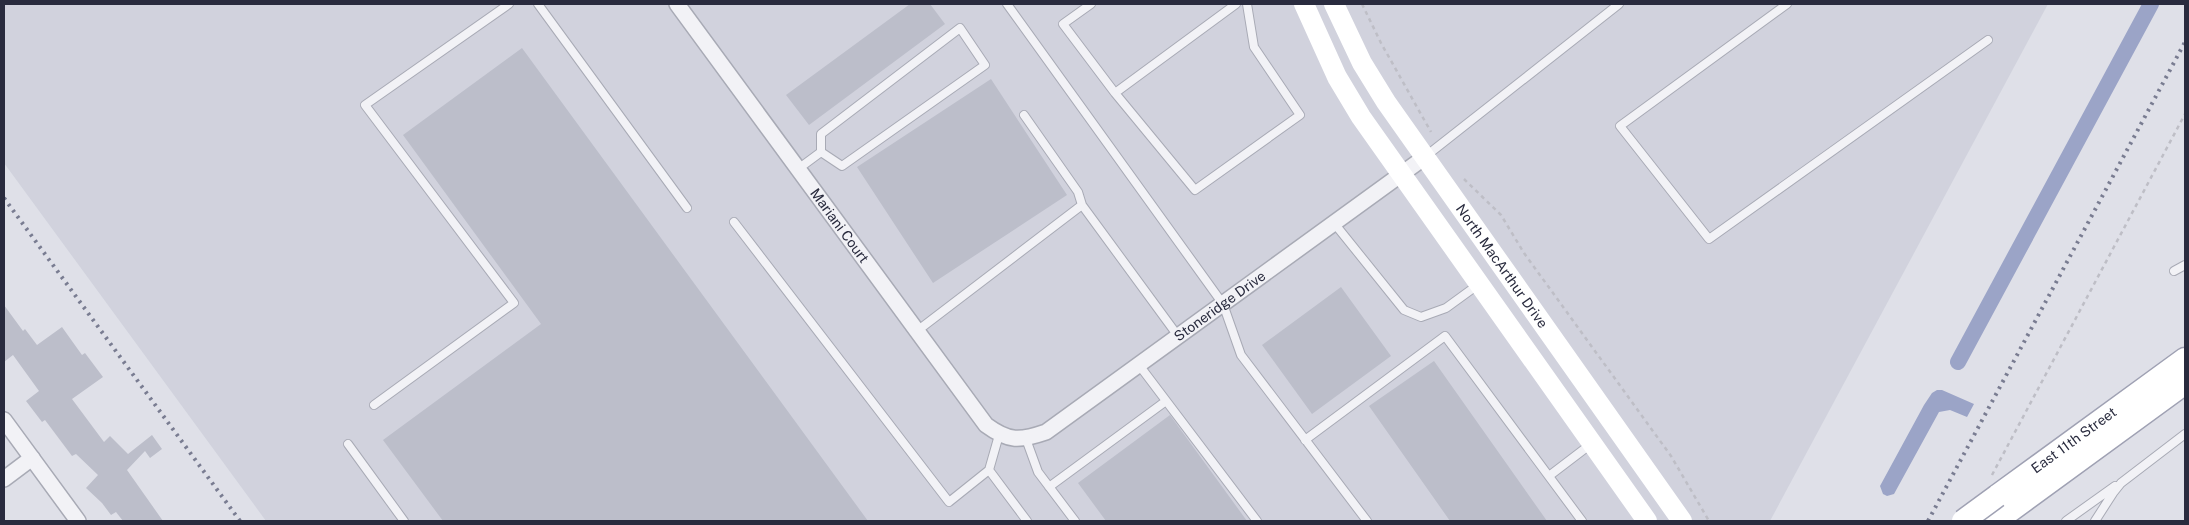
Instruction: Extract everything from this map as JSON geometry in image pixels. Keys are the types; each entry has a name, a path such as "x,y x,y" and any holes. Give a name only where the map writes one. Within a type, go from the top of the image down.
{"main road":[{"name":"North MacArthur Drive","path":"1304,4 1338,78 1401,174 1647,521"},
{"name":"North MacArthur Drive","path":"1334,4 1362,63 1386,102 1432,151 1682,521"},
{"name":"East 11th Street","path":"1963,521 1993,488 2185,358"},
{"name":"East 11th Street","path":"1996,521 2185,384"}],"street":[{"name":"Mariani Court","path":"677,4 986,426 1004,437"},
{"name":"Stoneridge Drive","path":"1004,437 1026,439 1046,432 1432,151"},
{"path":"4,420 78,521"},
{"path":"4,479 32,458"}],"lane":[{"path":"374,405 514,303 365,105 509,4"},
{"path":"538,4 687,208"},
{"path":"1007,4 1223,304 1241,355 1367,521"},
{"path":"1091,4 1063,24 1115,93 1195,190 1300,115 1254,47 1247,4"},
{"path":"1115,93 1236,4"},
{"path":"1432,151 1619,4"},
{"path":"1787,4 1620,126 1709,239 1988,40"},
{"path":"960,28 985,65 842,166 821,152 821,134 960,28"},
{"path":"1024,115 1078,192 1082,205 1178,336"},
{"path":"798,169 821,152"},
{"path":"917,331 1082,205"},
{"path":"734,222 949,502 989,470 1004,437"},
{"path":"1334,222 1404,310 1421,317 1446,308 1479,284"},
{"path":"2174,271 2185,265"},
{"path":"1305,440 1445,336 1582,521"},
{"path":"1139,365 1257,521"},
{"path":"1049,487 1166,401"},
{"path":"2066,521 2185,434"},
{"path":"1026,439 1038,472 1075,521"},
{"path":"1549,476 1592,443"},
{"path":"348,444 404,521"},
{"path":"989,470 1027,521"},
{"path":"2096,521 2113,493 2131,475"}],"path":[{"path":"1362,4 1432,151"},
{"path":"1993,488 2185,114"},
{"path":"1460,176 1501,215 1524,253 1671,456 1708,521"}],"shaded area":[{"path":"4,4 2048,4 1770,521 266,521 4,163"}],"water":[{"path":"1942,390 1974,404 1967,417 1950,410 1939,412 1894,494 1887,496 1883,494 1880,486 1924,405 1932,393"}],"building":[{"path":"910,4 930,4 945,24 809,125 786,95"},
{"path":"522,48 868,521 443,521 383,440 541,324 403,135"},
{"path":"991,79 1067,195 933,283 857,167"},
{"path":"1341,287 1391,356 1312,414 1262,345"},
{"path":"4,305 23,331 25,329 37,345 62,327 82,355 85,353 103,377 72,399 104,442 110,436 128,454 152,435 162,449 150,458 145,451 127,470 163,521 123,521 116,512 111,515 102,503 86,488 98,475 76,454 72,456 45,420 42,422 26,401 39,391 13,355 4,362"},
{"path":"1434,361 1547,521 1450,521 1369,406"},
{"path":"1170,415 1247,521 1106,521 1078,483"}],"waterway":[{"path":"1958,362 2151,4"}],"railway":[{"path":"1928,521 2185,42"},
{"path":"4,198 240,521"}]}
